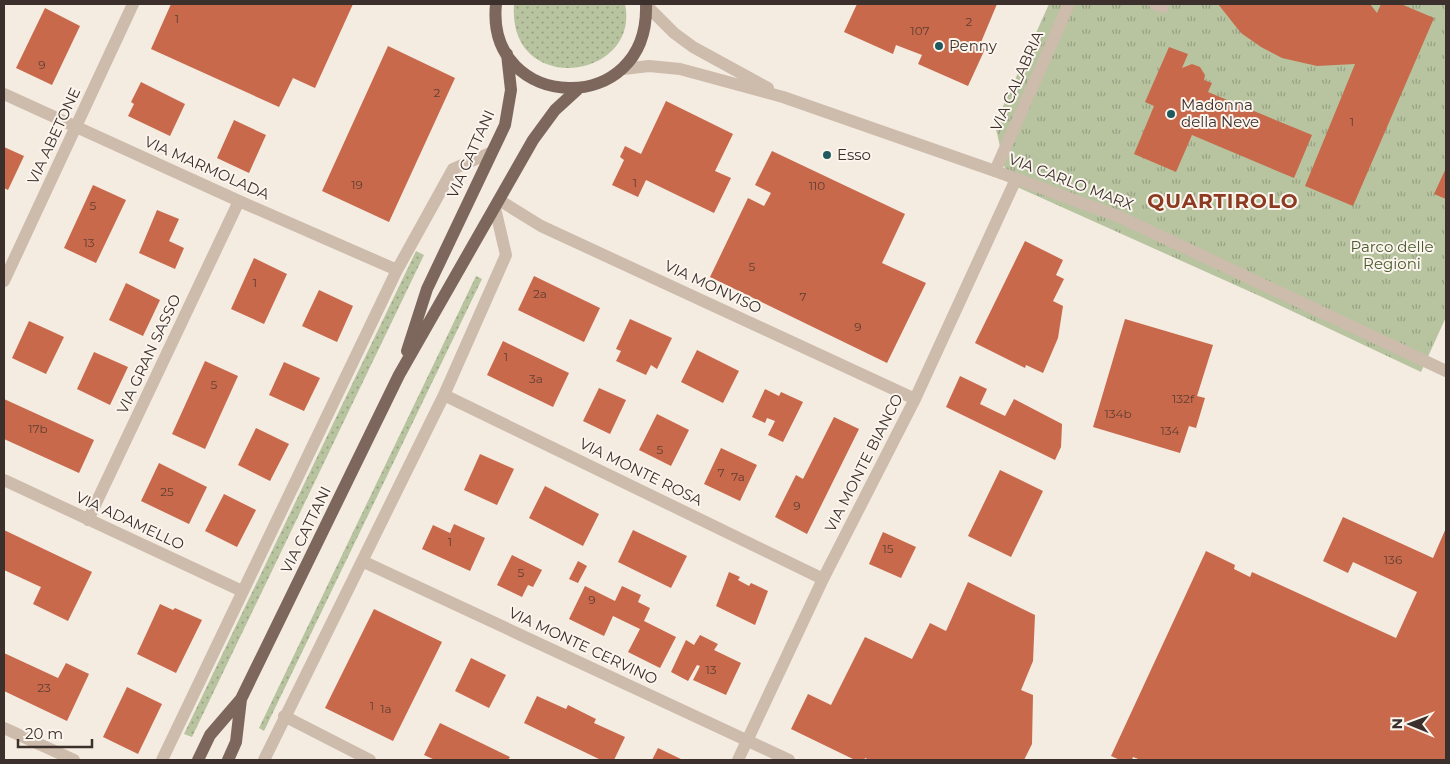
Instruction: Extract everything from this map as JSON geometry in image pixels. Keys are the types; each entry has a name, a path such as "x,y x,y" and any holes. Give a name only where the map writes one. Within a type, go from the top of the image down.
{"main road":[{"name":"VIA CARLO MARX","path":"496,4 496,23 500,39 507,54 518,68 530,78 554,87 578,89 594,86 610,79 623,69 637,50 645,28 646,4"},
{"name":"VIA CATTANI","path":"400,375 427,289 490,153 505,125 511,90 507,54"},
{"name":"VIA CATTANI","path":"198,760 210,735 241,699 400,375 534,140 555,110 578,89"},
{"name":"VIA CATTANI","path":"228,760 236,742 241,699"}],"street":[{"name":"VIA ABETONE","path":"4,281 77,127 132,4"},
{"name":"VIA CARLO MARX","path":"646,4 674,33 692,47 783,97"},
{"name":"VIA CALABRIA","path":"995,171 1069,4"},
{"name":"VIA CARLO MARX","path":"623,69 649,66 680,68 783,97 995,171 1120,217 1446,371"},
{"name":"VIA MARMOLADA","path":"4,94 238,201 397,270"},
{"path":"162,760 397,270 453,169 490,153"},
{"name":"VIA MONTE BIANCO","path":"738,760 823,579 915,398 1016,179"},
{"name":"VIA GRAN SASSO","path":"88,520 238,201"},
{"path":"264,760 284,716 444,395 506,255 497,204"},
{"name":"VIA MONVISO","path":"497,204 915,398"},
{"name":"VIA MONTE ROSA","path":"444,395 823,579"},
{"name":"VIA ADAMELLO","path":"4,480 242,591"},
{"name":"VIA MONTE CERVINO","path":"362,561 789,760"},
{"path":"284,716 370,760"},
{"path":"4,728 74,760"}],"green space":[{"path":"514,4 625,4 625,30 613,49 595,62 573,68 550,65 531,54 517,34"},
{"name":"Parco delle Regioni","path":"1049,4 1446,4 1446,317 1421,372 1262,297 1008,183 995,124"},
{"path":"416,251 424,255 192,737 184,734"},
{"path":"476,276 482,279 264,731 259,728"}],"building":[{"path":"171,4 353,4 315,88 293,78 279,107 151,49"},
{"name":"Penny","path":"857,4 997,4 979,47 985,49 968,86 918,64 922,55 896,45 893,54 844,32"},
{"path":"1218,4 1370,4 1377,13 1381,4 1401,4 1434,18 1353,206 1305,186 1355,64 1317,66 1282,58 1261,47 1241,33"},
{"path":"45,8 80,26 52,85 16,68"},
{"path":"388,46 455,78 389,222 322,191"},
{"path":"1169,47 1188,54 1182,68 1192,64 1200,67 1205,75 1204,80 1212,83 1208,92 1312,135 1294,178 1192,135 1176,172 1134,154 1154,106 1145,102"},
{"path":"141,82 185,104 170,136 128,116 134,104 131,102"},
{"path":"666,101 733,134 715,171 731,178 714,213 646,180 638,197 612,185 624,160 620,157 625,146 641,154"},
{"path":"234,120 266,135 249,173 217,158"},
{"path":"4,147 24,156 8,190 4,188"},
{"path":"772,151 905,214 882,263 926,283 887,363 710,277 748,198 764,206 771,193 755,185"},
{"path":"1446,168 1446,199 1434,194"},
{"path":"93,185 126,200 96,263 64,248"},
{"path":"157,210 179,219 169,241 184,248 175,269 139,253"},
{"path":"1025,241 1063,260 1056,275 1064,279 1053,301 1063,306 1058,338 1043,373 1026,365 1025,368 975,343"},
{"path":"254,258 287,274 264,324 231,309"},
{"path":"534,276 600,308 584,342 518,310"},
{"path":"126,283 160,300 143,336 109,320"},
{"path":"319,290 353,306 337,342 302,326"},
{"path":"630,319 672,338 657,369 651,365 646,375 616,361 621,351 616,349"},
{"path":"1125,319 1213,345 1197,396 1205,398 1196,428 1189,426 1180,453 1093,427"},
{"path":"29,321 64,337 46,374 12,358"},
{"path":"503,341 569,373 553,407 487,375"},
{"path":"697,350 739,371 723,403 681,382"},
{"path":"94,352 128,367 110,405 77,389"},
{"path":"205,361 238,376 205,449 172,434"},
{"path":"284,362 320,378 304,411 269,395"},
{"path":"960,376 987,389 980,404 1005,416 1014,399 1062,424 1061,447 1055,460 946,407"},
{"path":"599,388 626,400 610,434 583,421"},
{"path":"765,389 779,396 781,392 803,402 783,442 768,435 775,421 767,418 765,423 752,417"},
{"path":"4,399 94,440 79,473 4,439"},
{"path":"657,414 689,430 671,466 639,450"},
{"path":"834,417 859,429 807,534 775,517 796,475 803,479"},
{"path":"256,428 289,444 270,481 238,465"},
{"path":"721,448 757,465 740,501 704,484"},
{"path":"480,454 514,469 497,505 464,490"},
{"path":"159,463 207,487 189,524 141,501"},
{"path":"1000,470 1043,491 1011,557 968,536"},
{"path":"545,486 599,514 583,546 529,518"},
{"path":"224,494 256,510 237,547 205,531"},
{"path":"1343,517 1433,558 1446,528 1446,760 1141,760 1133,757 1132,760 1120,760 1111,756 1206,551 1235,565 1234,569 1250,577 1252,572 1396,638 1417,592 1353,562 1348,573 1323,561"},
{"path":"454,524 485,538 470,571 422,549 433,525 450,533"},
{"path":"4,530 92,572 68,621 33,604 41,587 4,570"},
{"path":"633,530 687,556 671,588 618,562"},
{"path":"883,532 916,547 901,578 869,564"},
{"path":"512,555 542,570 533,587 528,585 522,597 497,585"},
{"path":"578,561 587,566 578,583 569,579"},
{"path":"729,572 740,577 738,580 749,586 751,583 768,591 755,625 716,606"},
{"path":"968,582 1035,615 1033,661 1021,690 1033,695 1032,744 1024,760 870,760 865,758 864,760 855,760 791,729 808,694 831,705 865,637 912,659 930,623 946,631"},
{"path":"585,586 615,601 622,586 641,595 638,602 650,608 644,621 676,637 660,668 628,652 640,629 613,616 604,636 569,619"},
{"path":"160,604 173,610 175,608 202,620 176,673 137,654"},
{"path":"374,609 442,642 393,741 325,708"},
{"path":"700,635 718,644 714,650 741,663 726,695 693,680 700,666 697,665 688,681 671,672 686,640 694,645"},
{"path":"4,653 58,678 66,663 89,674 67,721 4,691"},
{"path":"471,658 506,675 489,708 455,691"},
{"path":"127,687 162,704 138,754 103,737"},
{"path":"537,696 566,709 568,705 596,719 594,723 625,737 614,760 601,760 524,723"},
{"path":"440,723 510,757 508,760 435,760 424,755"},
{"path":"658,748 683,760 652,760"}],"place":[{"name":"Penny","path":"939,46"},
{"name":"Madonna della Neve","path":"1171,114"},
{"name":"Esso","path":"827,155"}],"district":[{"name":"QUARTIROLO","path":"1223,201"}]}
